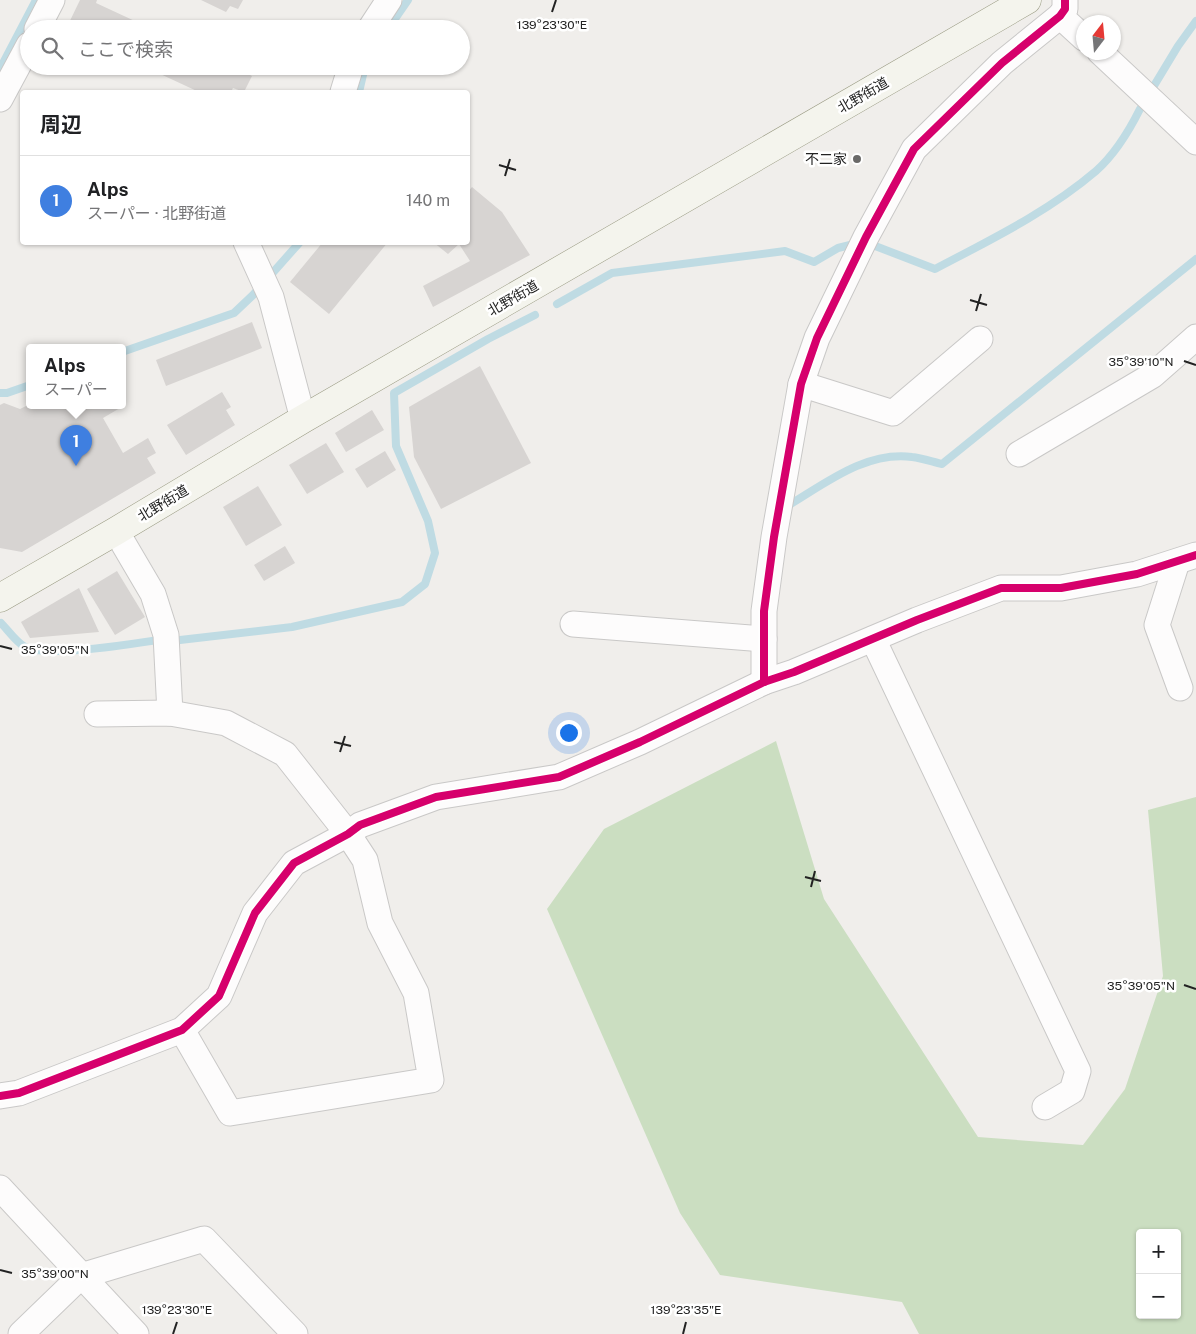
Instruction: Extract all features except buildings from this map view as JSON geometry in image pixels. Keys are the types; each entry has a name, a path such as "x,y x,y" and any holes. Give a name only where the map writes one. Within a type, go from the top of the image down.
{"main road":[{"name":"北野街道","path":"0,598 303,419 1027,0"}],"street":[{"path":"42,20 52,0"},
{"path":"376,20 389,0"},
{"path":"764,682 764,611 774,537 802,384 817,338 866,237 914,149 1002,63 1062,8 1076,27"},
{"path":"1109,60 1196,142"},
{"path":"0,99 20,62"},
{"path":"344,90 348,75"},
{"path":"247,245 271,297 303,419"},
{"path":"1020,454 1153,375 1196,337"},
{"path":"802,384 893,413 980,339"},
{"path":"116,531 154,594 166,635 170,713"},
{"path":"0,1096 19,1092 182,1030 219,996 255,913 294,863 360,826 436,797 559,777 640,742 764,682 794,672 917,620 1001,588 1061,588 1137,574 1186,559"},
{"path":"1180,688 1157,625 1186,559"},
{"path":"573,624 764,638"},
{"path":"873,639 1078,1071 1072,1090 1045,1107"},
{"path":"97,714 170,713 226,723 285,754 348,834 365,860 380,923 416,993 431,1080 230,1112 182,1030"},
{"path":"0,1188 136,1334"},
{"path":"21,1334 82,1276 204,1239 295,1334"}],"green space":[{"path":"776,741 824,899 978,1137 1083,1145 1125,1089 1163,976 1148,810 1196,797 1196,1334 919,1334 902,1302 720,1275 680,1213 547,909 604,829"}],"waterway":[{"path":"26,20 36,0"},
{"path":"394,20 408,0"},
{"path":"1149,94 1178,46 1196,21"},
{"path":"0,69 20,31"},
{"path":"359,90 363,75"},
{"path":"870,244 935,269 1018,224 1078,186 1109,158 1126,134 1140,109"},
{"path":"126,351 234,313 253,295 297,245"},
{"path":"557,304 612,273 785,251 814,262 838,248 850,245"},
{"path":"789,505 847,470 879,459 895,456 912,457 942,464 1196,259"},
{"path":"180,640 292,627 402,602 425,584 435,553 428,521 396,446 394,393 488,339 535,315"},
{"path":"0,393 7,393 26,386"},
{"path":"1,623 22,645 36,650 70,651 158,640"}],"cycle path":[{"path":"764,682 764,611 774,537 801,384 817,338 866,237 914,149 1002,63 1060,16 1065,9 1065,0"},
{"path":"0,1096 19,1093 182,1030 219,996 255,913 294,863 348,834 360,825 436,797 559,777 640,742 764,682 794,672 917,620 1001,588 1061,588 1137,574 1196,555"}],"place":[{"name":"不二家","path":"857,159"},
{"name":"Alps","path":"76,466"}]}
